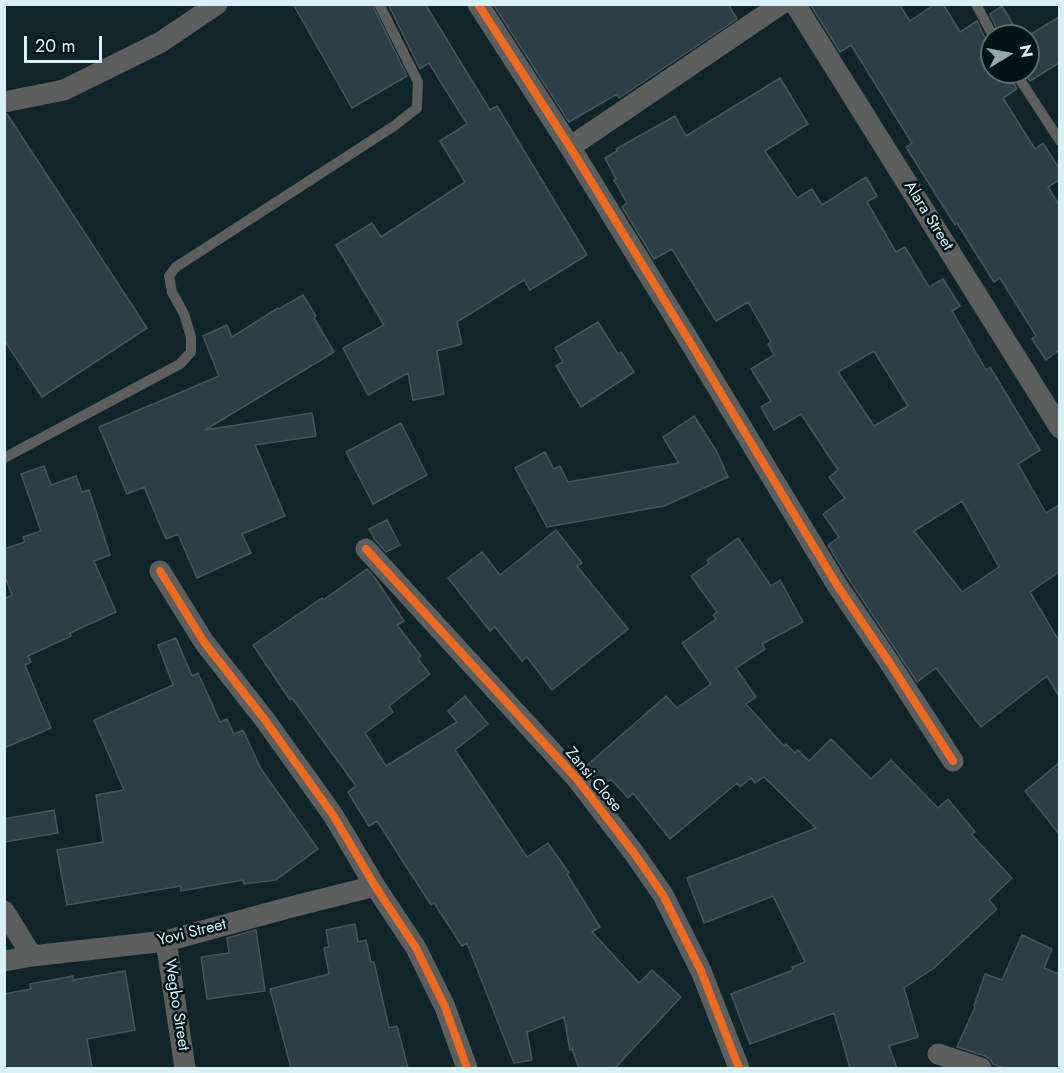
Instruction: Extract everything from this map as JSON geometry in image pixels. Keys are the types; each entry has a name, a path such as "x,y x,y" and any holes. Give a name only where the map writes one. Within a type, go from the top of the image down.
{"street":[{"path":"4,102 64,90 161,42 217,4"},
{"path":"478,4 570,147 837,585 953,761"},
{"path":"570,147 781,4"},
{"name":"Alara Street","path":"795,4 1059,428"},
{"name":"Zansi Close","path":"366,549 577,779 634,852 663,895 701,971 739,1068"},
{"path":"160,571 204,642 265,720 333,815 375,886 416,948 445,1007 467,1068"},
{"name":"Yovi Street","path":"4,961 166,941 375,886"},
{"path":"4,911 32,956"},
{"name":"Wegbo Street","path":"166,941 185,1068"},
{"path":"938,1054 981,1068"}],"lane":[{"path":"4,458 180,364 191,352 191,337 184,314 172,292 170,276 176,267 394,126 417,108 418,82 379,4"},
{"path":"976,4 987,24"},
{"path":"1023,84 1059,141"}],"building":[{"path":"293,4 372,4 407,76 352,108"},
{"path":"388,4 425,4 490,110 497,106 587,255 530,290 524,280 457,322 462,344 437,351 444,394 413,400 408,373 368,395 343,348 384,325 336,245 372,223 381,237 465,182 440,141 467,124 429,63 420,69"},
{"path":"493,4 728,4 737,19 619,98 617,94 569,122"},
{"path":"810,4 899,4 910,21 935,4 943,4 960,32 977,21 980,27 980,84 1014,84 1017,89 1003,98 1035,149 1043,143 1059,168 1059,180 1048,187 1059,205 1059,350 1046,360 1032,339 1036,336 1000,278 994,282 906,147 912,143 851,45 840,52"},
{"path":"1002,6 1013,24 995,24 990,14"},
{"path":"1059,17 1059,63 1040,75 1040,29"},
{"path":"780,78 808,124 765,151 797,198 812,189 822,205 866,177 877,196 867,202 896,252 905,247 929,287 943,279 960,306 952,311 986,370 990,367 1040,450 1018,464 1046,513 1059,505 1059,572 1030,592 1059,641 1059,696 1047,676 981,727 936,668 917,682 828,545 839,537 823,514 845,498 829,477 838,470 801,414 774,430 761,407 771,401 751,369 774,355 768,344 771,342 748,302 716,321 672,249 654,259 622,207 627,203 605,158 617,151 616,149 675,116 686,136","holes":["874,351 908,406 874,426 838,372","962,501 999,567 962,592 914,531"]},
{"path":"4,114 7,114 147,328 42,397 4,340"},
{"path":"303,295 334,352 205,430 312,413 316,436 255,445 285,516 242,534 251,553 197,578 178,534 166,539 144,487 127,494 99,427 219,376 203,336 227,325 232,337"},
{"path":"598,322 618,354 621,352 634,372 581,407 556,366 563,362 555,348"},
{"path":"694,416 717,452 728,477 664,506 547,527 515,468 545,452 554,469 560,466 568,482 679,463 663,437"},
{"path":"401,423 427,475 373,504 346,452"},
{"path":"44,466 51,485 76,476 82,492 89,490 110,555 94,561 116,612 28,656 31,662 25,665 51,728 4,748 4,599 12,595 4,574 4,549 25,542 23,537 41,531 21,474"},
{"path":"387,520 400,545 386,552 369,529"},
{"path":"556,530 582,563 577,566 628,629 552,690 527,657 522,661 495,627 490,631 448,578 482,552 500,575"},
{"path":"738,538 771,586 780,580 803,622 762,644 765,649 736,668 756,697 746,704 784,746 786,744 795,753 798,750 809,761 831,739 871,779 891,760 938,808 948,799 975,832 971,834 1012,878 989,900 997,909 934,968 904,988 918,1037 889,1046 897,1068 850,1068 834,1013 750,1044 731,994 793,970 792,967 805,962 773,896 704,923 687,878 816,828 764,777 755,783 751,778 740,787 737,783 670,839 633,793 628,798 611,779 602,787 585,767 666,696 677,708 711,684 682,643 716,619 713,615 717,612 691,576 709,563 707,560"},
{"path":"367,569 404,621 397,625 421,656 418,659 430,674 389,706 393,712 365,733 386,766 457,722 448,711 465,696 488,724 455,750 527,857 548,843 569,873 567,874 600,927 592,932 639,983 652,970 681,997 615,1068 579,1068 572,1049 570,1050 564,1017 527,1032 532,1060 514,1063 467,943 462,946 434,903 431,905 377,821 369,826 348,792 356,786 292,698 290,700 253,645"},
{"path":"176,638 192,676 198,673 220,722 227,719 234,734 243,730 261,769 318,849 276,880 244,884 243,880 181,891 181,886 67,905 57,850 103,842 96,795 124,790 94,720 173,685 158,645"},
{"path":"1059,763 1059,834 1025,791"},
{"path":"54,810 58,833 4,842 4,819"},
{"path":"355,924 358,942 366,940 371,962 374,962 389,1028 397,1026 408,1068 291,1068 270,989 329,974 324,948 329,947 326,930"},
{"path":"256,930 265,991 207,999 201,957 229,953 227,938"},
{"path":"1022,935 1052,949 1044,968 1059,974 1059,1068 1003,1068 993,1064 985,1056 957,1047 975,1007 985,974 1002,980"},
{"path":"125,971 135,1030 87,1039 92,1068 4,1068 4,994 31,989 30,984 73,976 73,980"}],"cycle path":[{"path":"478,4 570,147 837,585 953,761"},
{"path":"366,549 577,779 634,853 663,895 701,971 739,1068"},
{"path":"160,571 204,642 265,720 333,815 375,886 416,948 445,1007 467,1068"}]}
